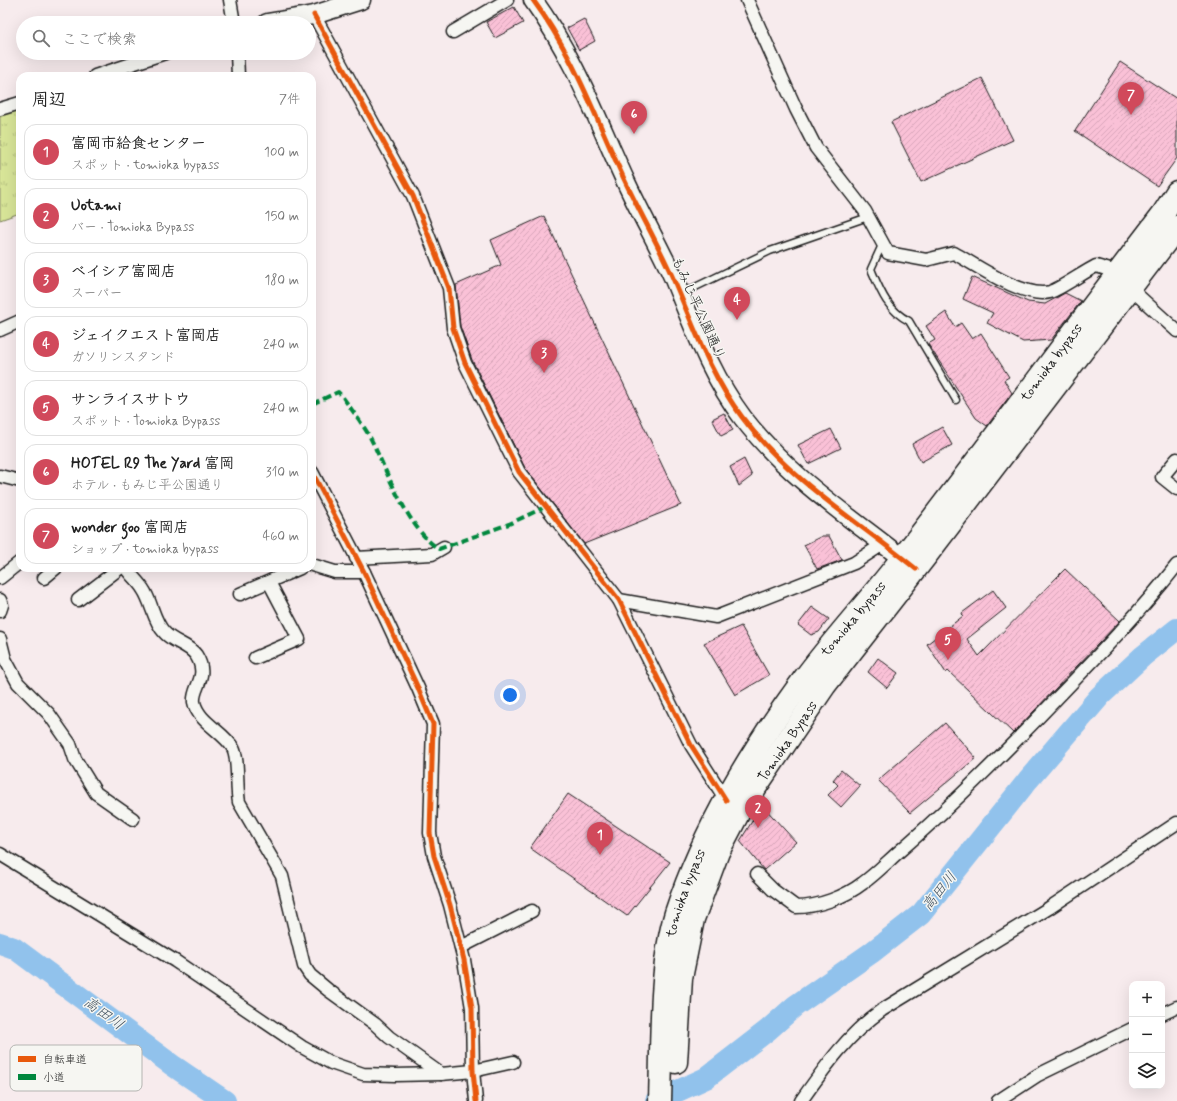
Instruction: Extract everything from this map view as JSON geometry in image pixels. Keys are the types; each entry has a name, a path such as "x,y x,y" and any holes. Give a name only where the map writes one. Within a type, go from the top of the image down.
{"highway":[{"name":"tomioka bypass","path":"660,1101 673,976 676,916 700,852 744,768 804,678 909,564 1123,281 1177,192"},
{"name":"tomioka bypass","path":"1123,281 1177,227"},
{"name":"Tomioka Bypass","path":"673,976 718,852 740,810 909,564"},
{"name":"tomioka bypass","path":"673,976 674,1101"}],"street":[{"path":"230,0 233,16"},
{"path":"304,16 361,0"},
{"path":"453,32 508,0"},
{"name":"もみじ平公園通り","path":"533,0 565,48 625,181 680,294 721,385 742,417 771,452 814,491 909,564"},
{"path":"747,0 796,109 816,148 838,178 856,198 888,253 895,256 926,260 954,253 1004,280 1035,293 1050,292 1096,266 1110,270 1177,331"},
{"path":"316,18 413,196 449,288 454,328 465,363 519,472 619,600 691,745 726,800"},
{"path":"107,72 144,60"},
{"path":"237,60 238,72"},
{"path":"0,109 16,103"},
{"path":"0,330 16,323"},
{"path":"1177,459 1162,477 1177,489"},
{"path":"0,476 16,479"},
{"path":"316,480 364,572 418,688 433,724 430,833 434,856 461,947 472,1008 476,1101"},
{"path":"619,600 716,617 854,564 883,544"},
{"path":"356,558 432,554 444,547"},
{"path":"757,874 773,890 796,907 820,904 847,893 863,884 943,812 1011,746 1109,646 1149,600 1177,564"},
{"path":"0,578 16,565"},
{"path":"316,566 335,572 364,572"},
{"path":"44,578 51,572"},
{"path":"78,600 115,572"},
{"path":"129,572 143,589 158,626 165,634 182,643 196,655 201,670 201,678 194,695 194,702 205,720 233,748 236,756 236,788 239,802 282,876 304,966 310,975 328,990 375,1024 389,1037 441,1074"},
{"path":"240,594 291,572"},
{"path":"255,658 299,639 269,582"},
{"path":"0,600 2,605 0,612"},
{"path":"0,639 5,659 18,683 49,714 70,744 75,759 96,793 134,819"},
{"path":"801,1101 824,1068 862,1024 882,1010 1049,908 1177,823"},
{"path":"0,854 175,961 302,1048 331,1063 363,1074 441,1074 474,1076 513,1062"},
{"path":"461,947 532,911"},
{"path":"1165,1013 1177,1007"},
{"path":"998,1101 1038,1074 1129,1030"}],"lane":[{"path":"680,294 770,251 868,217"},
{"path":"882,245 871,268 886,302 900,316 909,321 956,400"}],"green space":[{"path":"16,104 16,214 0,220 0,109"}],"building":[{"path":"514,7 523,23 495,38 486,22"},
{"path":"584,19 595,41 579,50 567,28"},
{"path":"1120,62 1177,99 1177,158 1157,186 1075,131"},
{"path":"982,78 1013,140 921,182 891,122"},
{"path":"544,216 681,505 584,544 525,468 472,360 460,326 456,285 501,265 491,240"},
{"path":"972,277 1028,302 1045,304 1065,293 1081,301 1051,340 1023,342 987,323 993,313 963,299"},
{"path":"946,312 955,327 961,323 972,339 981,333 1009,377 1004,380 1012,393 987,426 976,418 928,344 935,340 926,326"},
{"path":"724,413 733,430 721,436 712,419"},
{"path":"942,427 952,445 921,462 912,444"},
{"path":"831,429 841,448 808,464 798,445"},
{"path":"744,459 752,476 739,486 730,467"},
{"path":"822,536 829,536 842,560 817,569 804,545"},
{"path":"1065,569 1120,621 1013,733 948,671 946,673 927,644 963,616 962,613 993,590 1006,608 967,639 979,656"},
{"path":"812,607 829,619 819,632 811,635 798,625"},
{"path":"741,626 769,675 735,695 704,643"},
{"path":"878,658 898,673 887,688 868,672"},
{"path":"945,723 976,758 910,813 878,780"},
{"path":"841,770 860,786 841,807 828,795 838,785 833,780"},
{"path":"568,794 670,862 627,916 530,848"},
{"path":"762,805 796,842 764,870 740,841"}],"waterway":[{"name":"高田川","path":"656,1101 706,1078 768,1030 795,1006 871,953 921,914 1028,780 1100,696 1143,656 1177,629"},
{"name":"高田川","path":"0,943 14,948 172,1065 225,1101"}],"marked path":[{"path":"316,402 338,392 342,396 370,437 408,514 417,528 439,549 509,524 545,507"}],"cycle path":[{"path":"533,0 561,43 584,88 625,181 667,264 711,367 731,401 761,440 802,480 916,569"},
{"path":"316,19 413,196 449,288 453,328 465,363 519,472 619,600 691,745 726,800"},
{"path":"316,480 364,572 418,688 433,724 430,833 434,856 450,905 464,960 472,1008 473,1071 476,1101"}],"place":[{"name":"wonder goo 富岡店","path":"1131,115"},
{"name":"HOTEL R9 The Yard 富岡","path":"634,134"},
{"name":"ジェイクエスト富岡店","path":"737,320"},
{"name":"ベイシア富岡店","path":"544,373"},
{"name":"サンライスサトウ","path":"948,660"},
{"name":"Uotami","path":"758,828"},
{"name":"富岡市給食センター","path":"600,855"}]}
